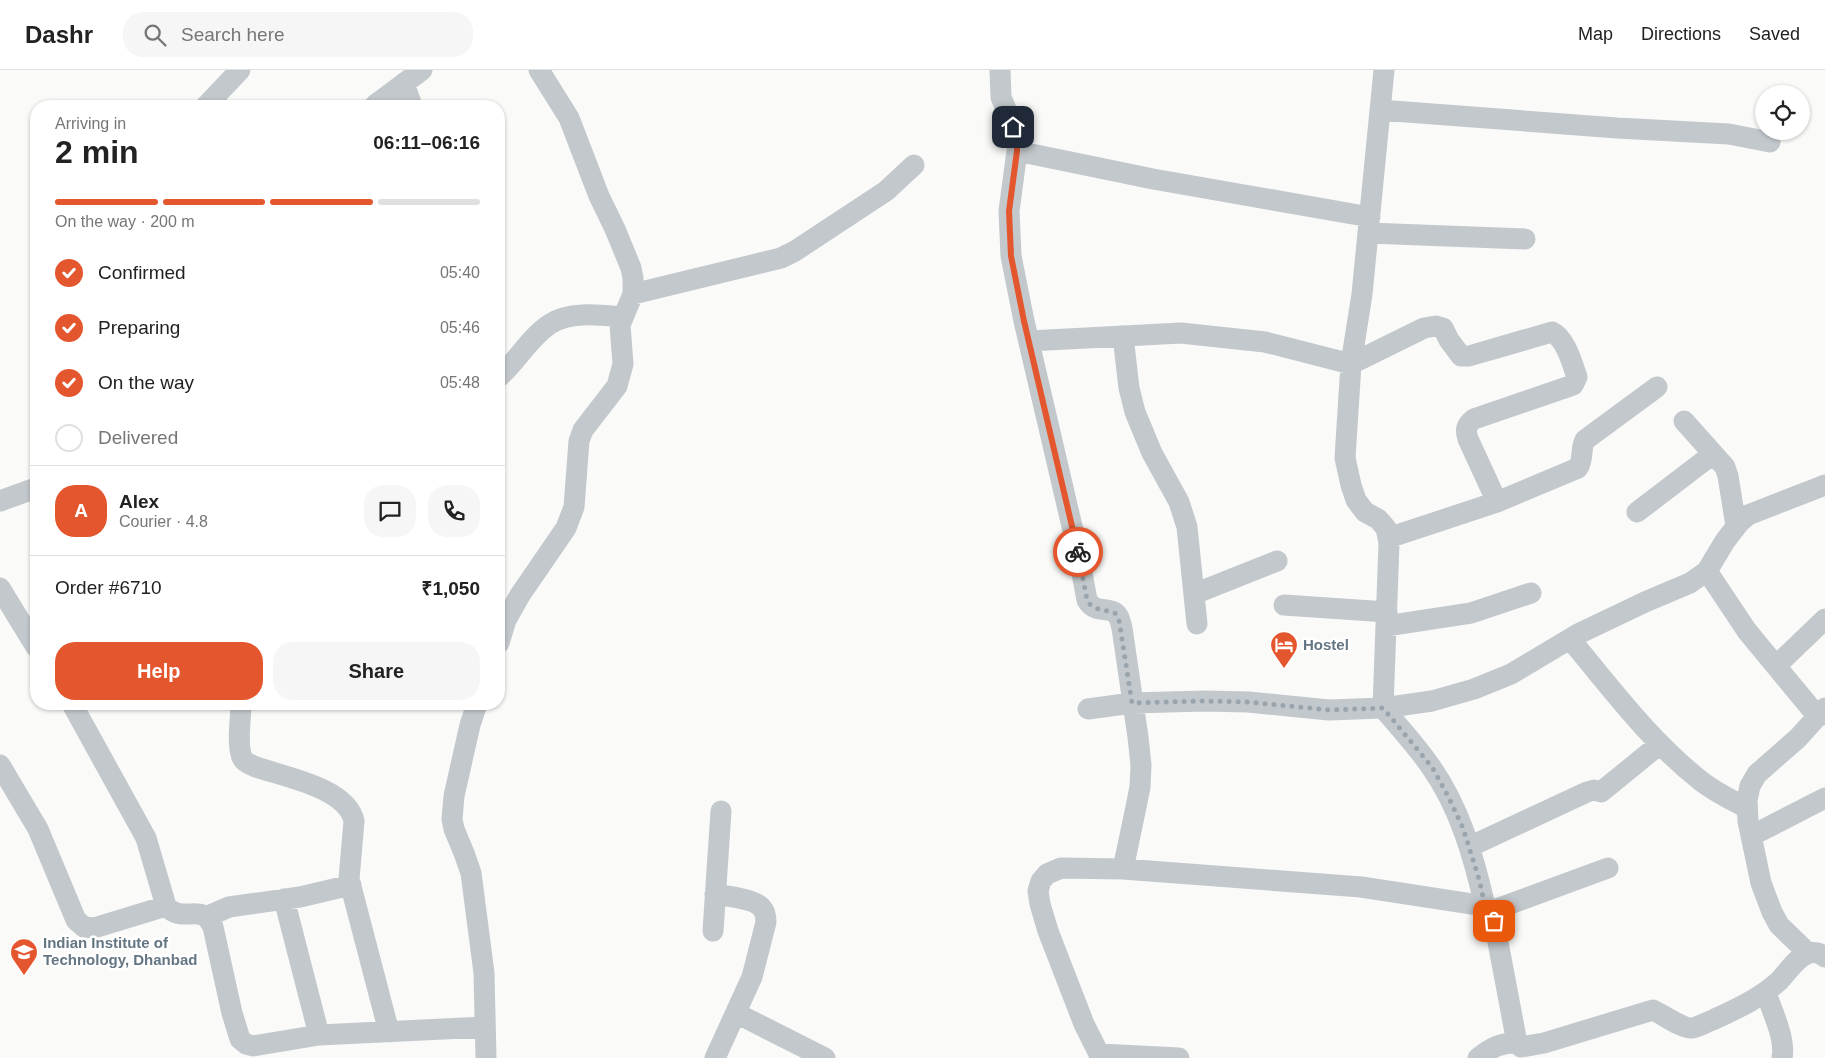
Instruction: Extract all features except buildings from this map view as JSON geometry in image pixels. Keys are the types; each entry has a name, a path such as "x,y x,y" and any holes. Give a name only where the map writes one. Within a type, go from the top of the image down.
{"street":[{"path":"212,100 240,70"},
{"path":"382,100 422,70"},
{"path":"505,623 515,603 566,528 574,507 579,441 583,430 617,386 622,371 620,326 632,294 633,278 631,268 569,118 539,70"},
{"path":"1000,70 1001,97 1017,136 1017,151 1009,211 1011,256 1029,341 1087,600 1090,606 1118,616 1122,628 1140,756 1140,787 1123,869"},
{"path":"1384,70 1362,294 1351,364 1345,458 1350,485 1356,500 1365,512 1378,519 1386,528 1388,538 1383,708 1432,767 1463,828 1488,908 1520,1049"},
{"path":"404,83 410,100"},
{"path":"1380,110 1618,128 1729,134 1770,142"},
{"path":"1017,151 1369,225 1525,239"},
{"path":"632,294 781,258 795,251 886,191 914,165"},
{"path":"505,371 542,330 552,323 588,314 622,317"},
{"path":"1029,341 1181,333 1225,336 1265,342 1351,364 1424,328 1436,326 1443,328 1452,345 1461,356 1469,356 1552,332 1558,335 1577,377 1573,385 1474,419 1468,423 1466,431 1468,439 1497,502"},
{"path":"1123,336 1129,388 1135,412 1152,453 1184,514 1197,624"},
{"path":"1388,538 1497,502 1578,468 1581,464 1582,446 1585,440 1657,387"},
{"path":"1684,420 1725,467 1736,526"},
{"path":"1637,512 1713,454"},
{"path":"1088,709 1132,703 1205,701 1248,702 1329,710 1383,708 1432,701 1511,674 1570,639 1645,602 1690,583 1707,571 1736,526 1748,515 1825,485"},
{"path":"0,501 30,490"},
{"path":"1194,594 1277,562"},
{"path":"1707,571 1747,631 1776,666 1821,713 1798,738 1757,774 1750,786 1747,808 1761,883 1772,912 1780,925 1817,955"},
{"path":"0,588 30,637"},
{"path":"1284,604 1387,619 1470,613 1531,593"},
{"path":"1776,666 1825,619"},
{"path":"1570,639 1660,744 1702,782 1747,808"},
{"path":"75,710 146,838 166,906 178,914 201,914 206,917 213,927 232,1013 246,1051 253,1046 319,1034 486,1027"},
{"path":"242,710 240,746 243,759 248,764 326,790 344,802 352,813 354,821 350,864 351,885 389,1032"},
{"path":"475,710 454,796 452,819 470,873 484,973 486,1058"},
{"path":"1469,847 1587,792 1594,790 1601,792 1660,744"},
{"path":"0,765 38,829 76,920 84,927 94,928 166,906"},
{"path":"1751,836 1825,798"},
{"path":"713,932 721,811"},
{"path":"1179,1058 1101,1056 1084,1024 1046,922 1038,891 1041,881 1048,874 1061,868 1123,869 1361,887 1488,908 1608,868"},
{"path":"206,917 229,908 300,897 351,885"},
{"path":"715,894 755,902 765,913 766,922 752,977 715,1058"},
{"path":"284,898 319,1034"},
{"path":"1478,1058 1505,1042 1520,1049 1652,1010 1690,1028 1749,1003 1766,993 1795,962 1817,955"},
{"path":"1766,993 1782,1039 1782,1058"},
{"path":"736,1013 825,1058"}],"way so far":[{"path":"1078,552 1087,600 1090,606 1115,613 1118,616 1122,628 1132,703 1205,701 1248,702 1329,710 1383,708 1432,767 1448,796 1463,828 1479,879 1485,906 1491,911 1494,921"}],"place":[{"name":"Hostel","path":"1284,669"},
{"name":"Indian Institute of Technology, Dhanbad","path":"24,976"}],"route":[{"path":"1013,127 1017,136 1017,151 1009,211 1011,256 1024,321 1078,552"}]}
